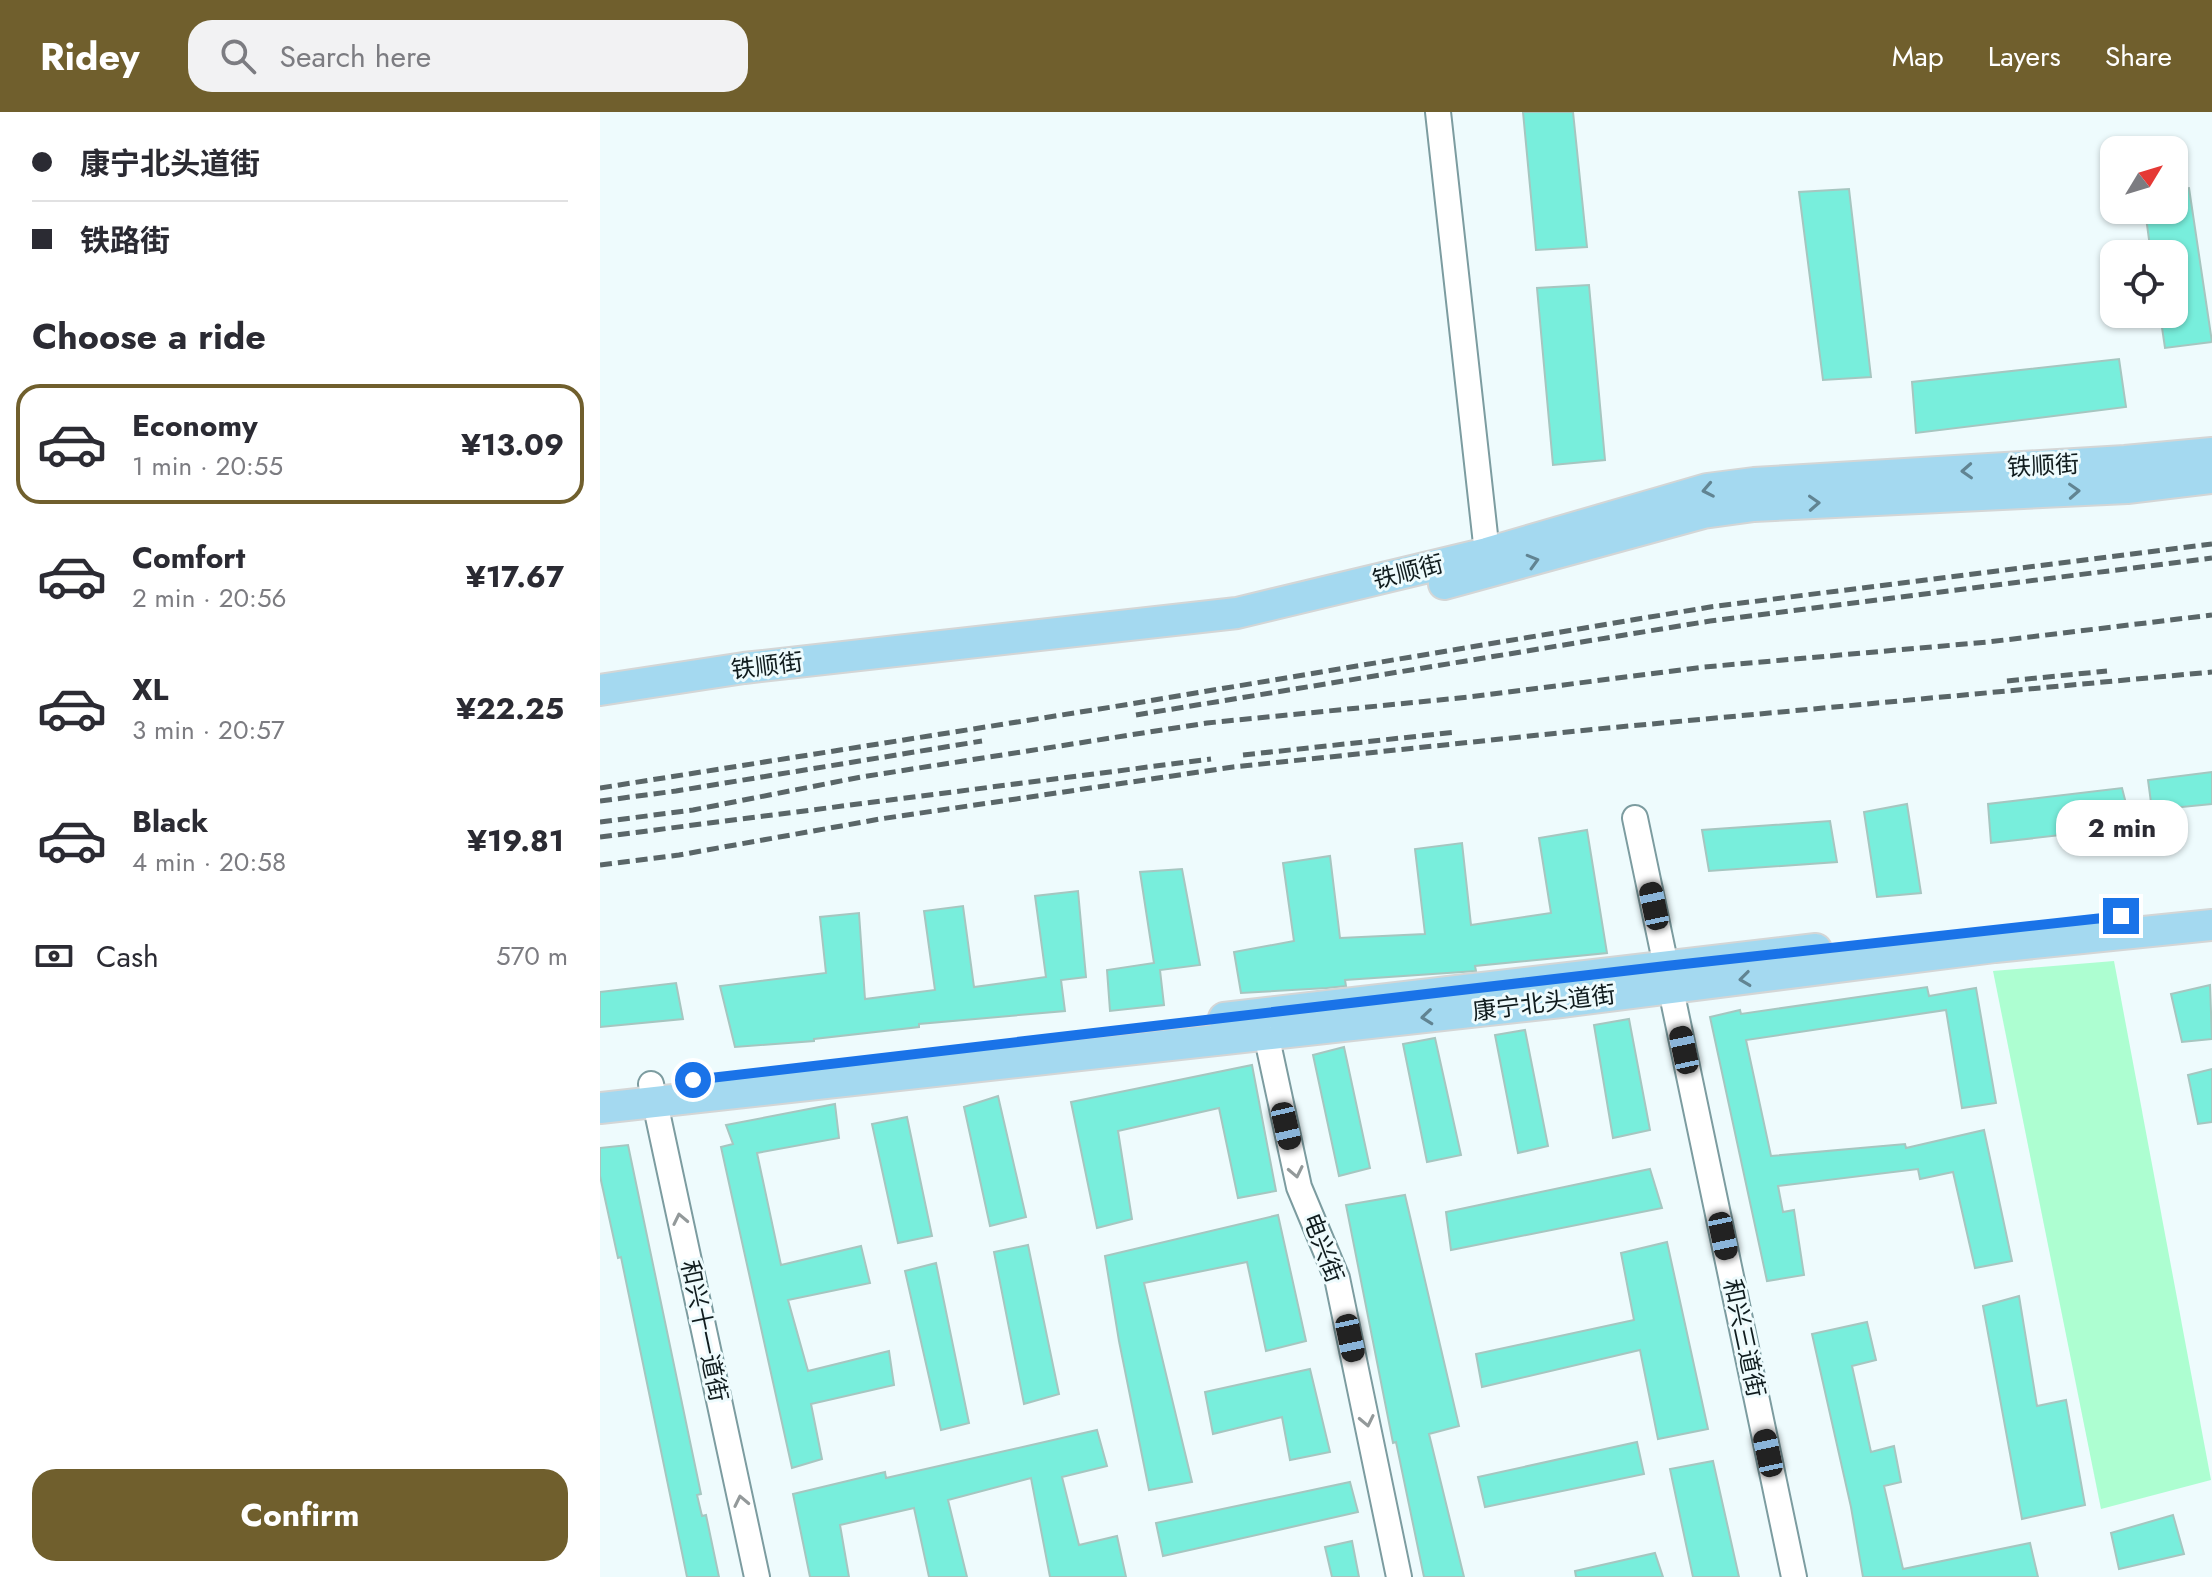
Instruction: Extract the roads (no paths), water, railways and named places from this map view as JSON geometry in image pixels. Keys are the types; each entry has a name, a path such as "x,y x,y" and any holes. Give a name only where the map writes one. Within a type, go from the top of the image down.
{"main road":[{"path":"2126,475 2165,447 2212,443"},
{"name":"铁顺街","path":"600,704 750,682 1240,632 1491,573 1703,513 1754,506 2126,475 2212,453"},
{"name":"铁顺街","path":"600,690 744,668 1237,613 1487,553 1707,489 1754,483 2126,475 2212,478"},
{"path":"2126,475 2175,496 2212,492"},
{"path":"1668,977 2212,906"},
{"path":"1668,977 2212,925"},
{"name":"康宁北头道街","path":"652,1093 1668,977"},
{"path":"600,1089 652,1093"},
{"path":"600,1108 652,1093"}],"street":[{"path":"1438,112 1487,553"},
{"name":"和兴三道街","path":"1635,818 1794,1577"},
{"name":"电兴街","path":"1264,1024 1299,1187 1337,1278 1399,1577"},
{"name":"和兴十一道街","path":"652,1093 757,1577"}],"railway":[{"path":"600,788 1112,707 1710,607 2212,544"},
{"path":"1136,715 1710,621 2212,558"},
{"path":"600,822 693,810 861,777 1207,723 1469,697 1704,667 1988,642 2212,615"},
{"path":"2007,681 2107,671"},
{"path":"600,865 679,855 880,819 1233,767 1597,729 2212,672"},
{"path":"1243,755 1457,732"},
{"path":"600,801 982,741"},
{"path":"600,837 1211,759"}]}
